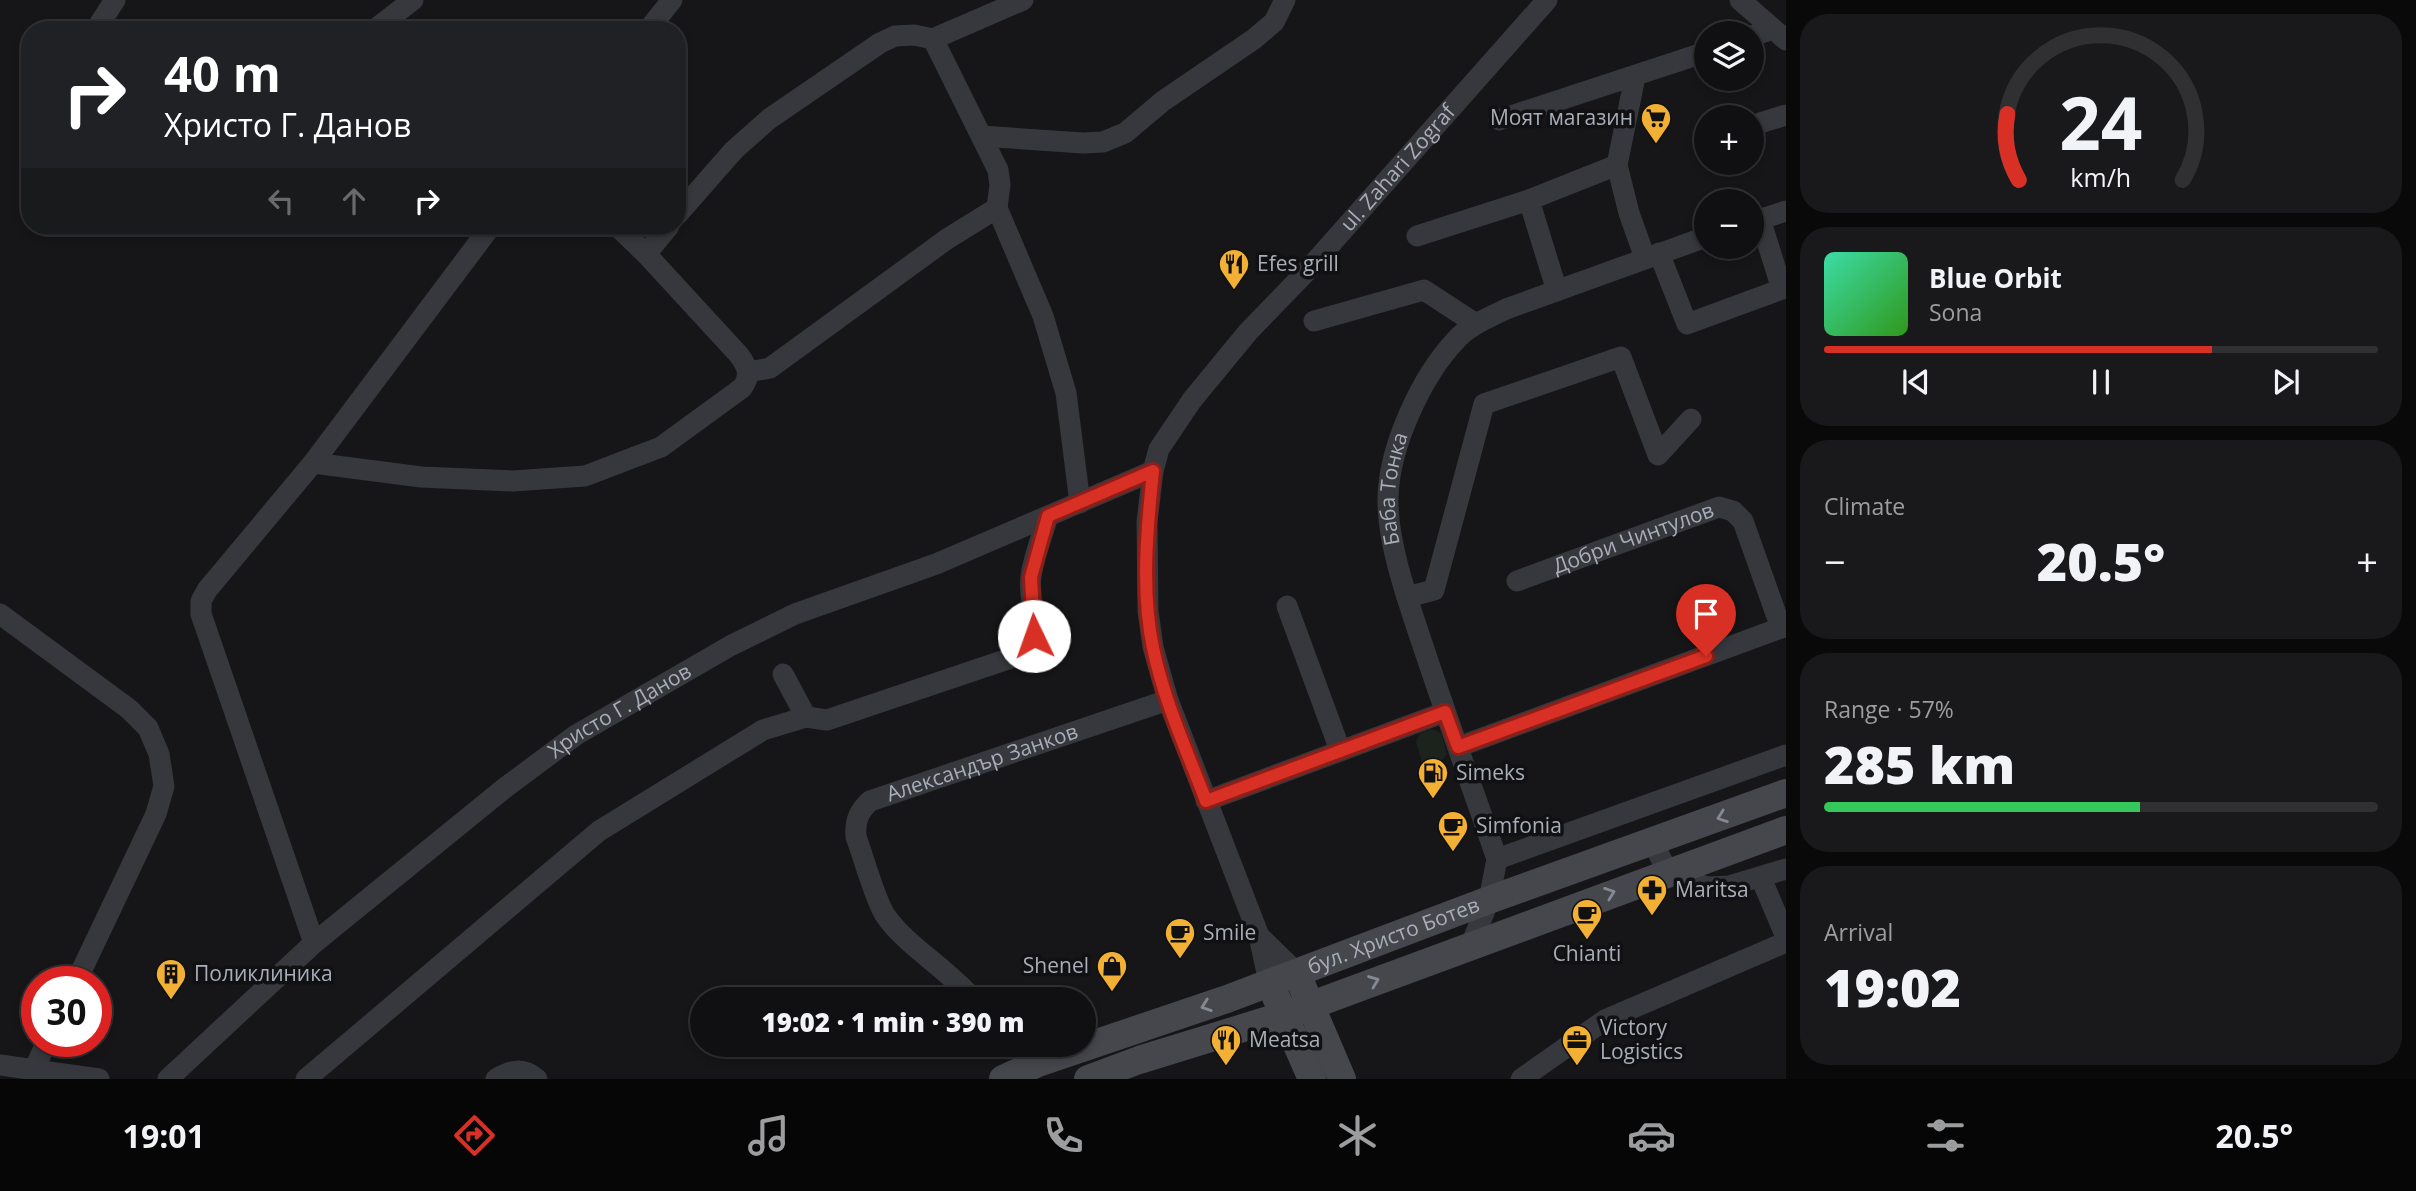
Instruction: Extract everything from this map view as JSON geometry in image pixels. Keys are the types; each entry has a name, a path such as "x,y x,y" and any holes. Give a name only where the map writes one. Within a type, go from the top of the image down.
{"main road":[{"name":"бул. Христо Ботев","path":"1003,1079 1038,1063 1227,999 1489,900 1786,793"},
{"name":"бул. Христо Ботев","path":"1087,1079 1139,1059 1297,1010 1786,830"},
{"path":"1296,972 1297,1010 1312,1079"},
{"path":"1269,982 1297,1010 1342,1079"}],"street":[{"path":"101,21 115,0"},
{"path":"386,21 413,0"},
{"path":"655,21 672,0"},
{"path":"686,205 734,150 769,119 880,43 895,36 914,35 933,39 1023,0"},
{"path":"981,136 1083,143 1103,142 1125,133 1163,101 1254,39 1273,22 1285,0"},
{"name":"ul. Zahari Zograf","path":"1269,982 1259,936 1168,700 1153,647 1148,611 1147,522 1153,471 1159,449 1192,400 1248,332 1306,272 1547,0"},
{"path":"1740,0 1780,34"},
{"path":"933,39 998,170 1000,185 997,208 1043,316 1066,393 1080,503"},
{"path":"1499,120 1694,56"},
{"path":"1635,77 1617,165 1629,213 1687,324 1782,289 1764,242"},
{"path":"1764,122 1786,115"},
{"path":"1417,236 1529,200 1617,165"},
{"path":"1529,200 1557,290"},
{"path":"748,372 770,368 947,239 997,208"},
{"path":"1764,218 1786,211"},
{"path":"314,943 201,614 201,601 207,590 313,463 484,235"},
{"path":"313,463 421,477 513,481 585,476 661,447 742,388 747,381 748,372 739,355 626,235"},
{"path":"646,254 662,235"},
{"name":"Баба Тонка","path":"1497,859 1407,597 1390,526 1388,501 1392,465 1410,411 1457,338 1476,324 1506,309 1694,241"},
{"path":"1314,321 1424,290 1476,324"},
{"path":"1407,597 1434,590 1484,404 1621,357 1658,455 1691,419"},
{"name":"Христо Г. Данов","path":"168,1079 314,943 526,772 576,735 730,646 795,614 936,564 1153,471"},
{"name":"Добри Чинтулов","path":"1458,747 1783,627 1780,604 1743,521 1733,511 1719,507 1517,581"},
{"path":"306,1079 599,831 763,730 806,717 827,720 1020,656 1034,636 1031,577 1048,516"},
{"path":"1287,606 1340,750"},
{"path":"0,614 129,709 148,729 159,754 163,786 156,814 84,966"},
{"path":"783,674 806,717"},
{"name":"Александър Занков","path":"962,987 884,914 856,837 855,825 859,811 870,801 1168,700"},
{"path":"1206,801 1445,712"},
{"path":"1471,945 1489,900 1497,859 1786,755"},
{"path":"1653,843 1668,872 1708,887 1729,886 1786,869"},
{"path":"1521,1079 1605,1020 1786,939 1761,878"},
{"path":"1259,936 1296,972"},
{"path":"34,1070 40,1057"},
{"path":"0,1065 99,1079"},
{"path":"496,1079 509,1071 519,1070 528,1072 537,1079"}],"shaded area":[{"path":"1432,729 1441,733 1447,754 1439,762 1430,764 1422,762 1416,742 1420,733"}],"place":[{"name":"Моят магазин","path":"1656,145"},
{"name":"Efes grill","path":"1234,291"},
{"name":"Simeks","path":"1433,800"},
{"name":"Simfonia","path":"1453,853"},
{"name":"Maritsa","path":"1652,917"},
{"name":"Chianti","path":"1587,941"},
{"name":"Smile","path":"1180,960"},
{"name":"Shenel","path":"1112,993"},
{"name":"Поликлиника","path":"171,1001"},
{"name":"Meatsa","path":"1226,1067"},
{"name":"Victory Logistics","path":"1577,1067"}],"route":[{"path":"1034,636 1031,577 1048,516 1153,471 1147,522 1148,611 1153,647 1168,700 1206,801 1445,712 1458,747 1706,656"}]}
